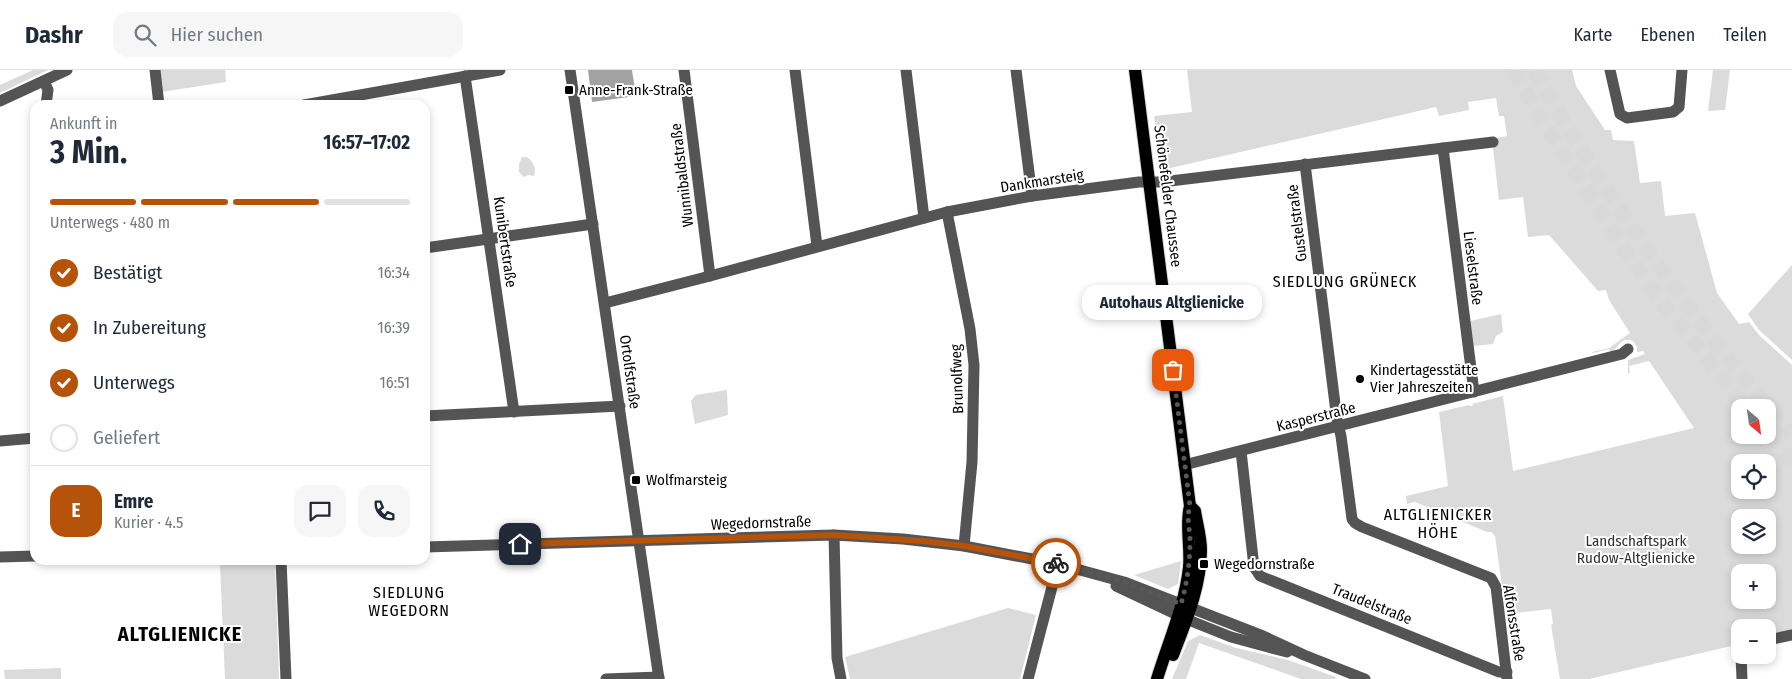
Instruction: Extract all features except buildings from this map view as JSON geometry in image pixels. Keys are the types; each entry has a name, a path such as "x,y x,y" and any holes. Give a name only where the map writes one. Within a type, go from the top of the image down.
{"main road":[{"name":"Schönefelder Chaussee","path":"1135,70 1190,506 1188,513 1190,540 1189,568 1184,611 1168,667 1160,679"},
{"name":"Schönefelder Chaussee","path":"1157,679 1184,611"}],"street":[{"path":"0,101 66,70"},
{"path":"155,70 158,100"},
{"path":"363,100 465,76 500,70"},
{"name":"Ortolfstraße","path":"570,70 659,678"},
{"name":"Wunnibaldstraße","path":"684,70 710,276"},
{"path":"795,70 817,246"},
{"path":"906,70 924,218"},
{"path":"1016,70 1032,196"},
{"path":"1610,70 1620,114 1627,118 1676,110 1679,107 1682,70"},
{"name":"Kunibertstraße","path":"465,76 514,412"},
{"path":"44,81 48,90 47,100"},
{"name":"Dankmarsteig","path":"605,302 710,276 947,212 1032,196 1493,142"},
{"name":"Lieselstraße","path":"1443,148 1474,392"},
{"name":"Gustelstraße","path":"1305,164 1339,426"},
{"name":"Brunolfweg","path":"947,212 970,329 974,365 972,462 964,546"},
{"path":"430,247 593,224"},
{"name":"Kasperstraße","path":"1184,464 1241,452 1622,354 1628,349"},
{"path":"430,416 620,406"},
{"name":"Alfonsstraße","path":"1339,426 1350,513 1355,524 1491,578 1496,587 1507,676"},
{"path":"0,441 30,438"},
{"name":"Traudelstraße","path":"1241,452 1254,567 1260,576 1507,676"},
{"path":"834,535 837,658 841,679"},
{"name":"Wegedornstraße","path":"430,546 834,535 904,539 964,546 1058,564 1124,582 1238,640 1304,655 1365,679"},
{"path":"0,557 30,556"},
{"path":"1028,679 1058,564"},
{"path":"282,565 286,679"},
{"path":"1776,638 1792,635"},
{"path":"1741,664 1742,679"},
{"path":"606,679 659,678"}],"green space":[{"path":"33,70 48,70 0,93 0,85"},
{"path":"158,70 225,70 226,82 161,92"},
{"name":"Landschaftspark Rudow-Altglienicke","path":"1187,70 1572,70 1576,86 1605,130 1611,130 1613,140 1634,141 1640,183 1661,181 1665,216 1695,213 1717,293 1739,324 1749,322 1759,335 1792,365 1792,632 1776,635 1776,619 1731,619 1731,646 1589,679 1560,679 1551,625 1553,624 1551,609 1506,614 1495,536 1492,532 1487,532 1415,502 1407,504 1406,496 1448,486 1439,412 1469,405 1473,406 1472,404 1503,396 1513,471 1694,428 1649,361 1629,366 1630,373 1628,373 1628,360 1645,354 1643,351 1637,352 1637,347 1633,341 1622,341 1611,353 1609,349 1592,352 1609,348 1630,333 1609,300 1606,290 1598,291 1549,235 1528,237 1523,197 1499,200 1492,139 1507,136 1504,116 1499,116 1496,98 1468,102 1469,110 1439,116 1436,107 1162,170 1154,116 1192,112"},
{"path":"1713,70 1730,70 1725,110 1708,111"},
{"path":"522,157 527,157 533,163 535,168 534,176 528,175 524,177 519,172 519,164"},
{"path":"1792,265 1792,360 1759,330 1748,314"},
{"path":"1501,314 1503,332 1496,336 1493,344 1473,346 1470,321"},
{"path":"727,390 728,415 695,424 691,401 696,395"},
{"path":"1181,561 1178,584 1168,589 1134,575"},
{"path":"220,565 275,565 279,679 225,679"},
{"path":"1008,608 1036,615 1020,679 850,679 845,657"},
{"path":"1200,635 1236,648 1288,660 1336,677 1335,679 1301,679 1199,643 1186,679 1172,679 1188,641"},
{"path":"61,668 61,679 5,679 4,670"}],"shaded area":[{"path":"588,70 632,70 636,96 592,102"}],"tunnel":[{"path":"1513,70 1547,129 1647,283 1739,399"},
{"path":"1534,70 1592,166 1654,259 1720,348 1792,435"},
{"path":"1776,444 1792,463"}],"way so far":[{"path":"1056,563 1124,582 1181,604 1189,568 1190,540 1188,513 1190,506 1173,370"}],"place":[{"name":"Anne-Frank-Straße","path":"569,90"},
{"name":"Autohaus Altglienicke","path":"1173,370"},
{"name":"Kindertagesstätte Vier Jahreszeiten","path":"1360,379"},
{"name":"Wolfmarsteig","path":"636,480"},
{"name":"Wegedornstraße","path":"1204,564"}],"district":[{"name":"SIEDLUNG GRÜNECK","path":"1345,281"},
{"name":"ALTGLIENICKER HÖHE","path":"1438,523"},
{"name":"SIEDLUNG WEGEDORN","path":"409,601"},
{"name":"ALTGLIENICKE","path":"180,634"}],"route":[{"path":"520,544 834,535 886,537 964,546 1056,563"}]}
